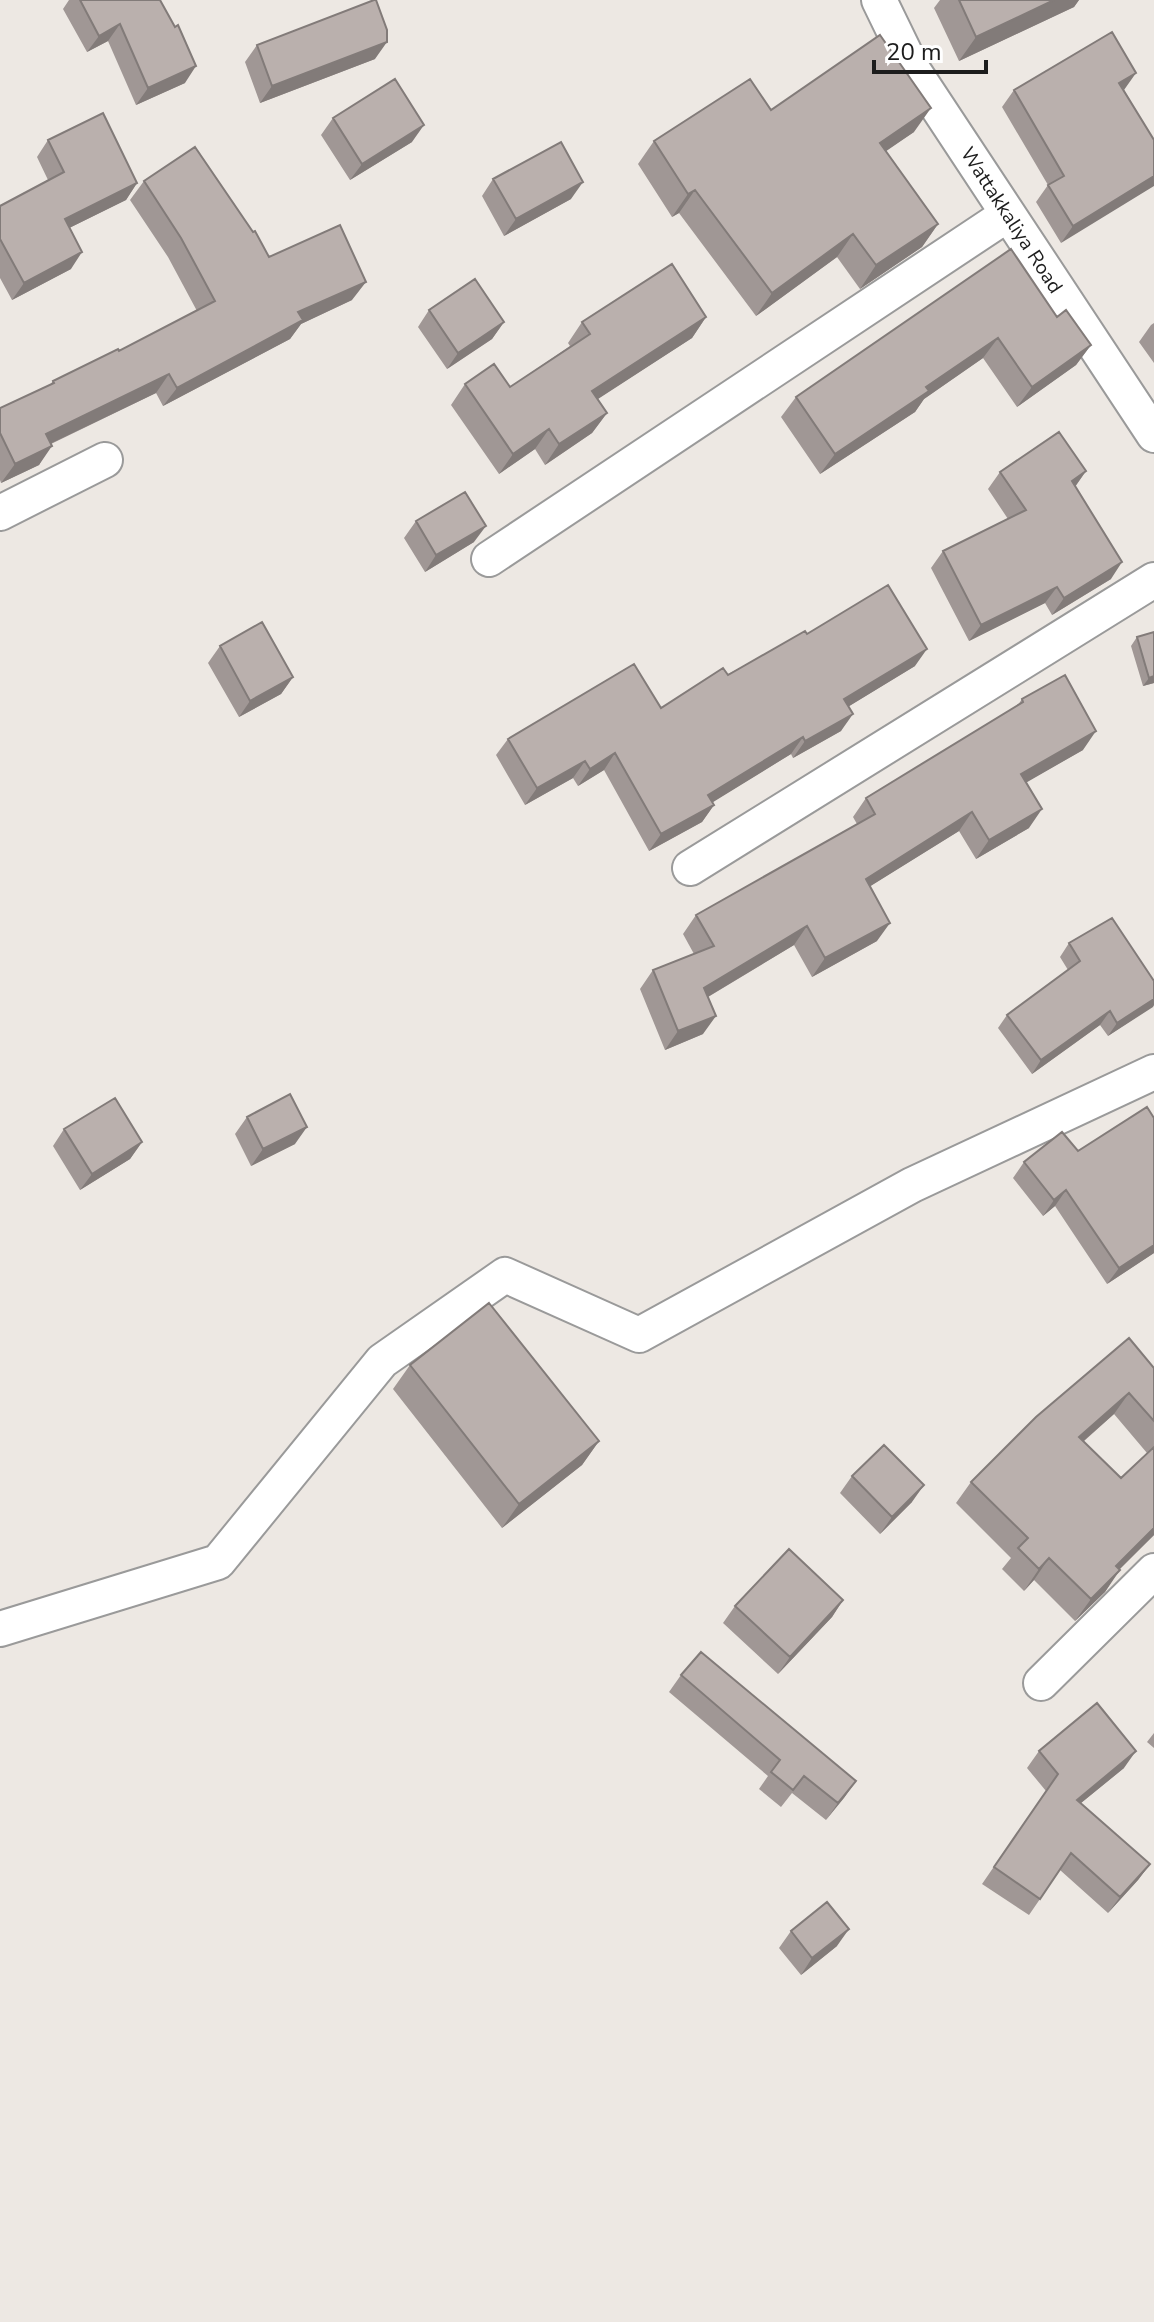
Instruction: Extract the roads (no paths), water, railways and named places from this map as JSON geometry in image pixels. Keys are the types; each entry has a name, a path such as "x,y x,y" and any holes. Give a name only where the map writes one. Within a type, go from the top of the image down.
{"street":[{"name":"Wattakkaliya Road","path":"879,0 913,70 1154,435"},
{"path":"489,559 1008,214"},
{"path":"0,513 105,460"},
{"path":"690,868 1154,580"},
{"path":"0,1629 218,1562 382,1361 505,1275 639,1335 912,1185 1154,1072"},
{"path":"1041,1683 1154,1571"}]}
